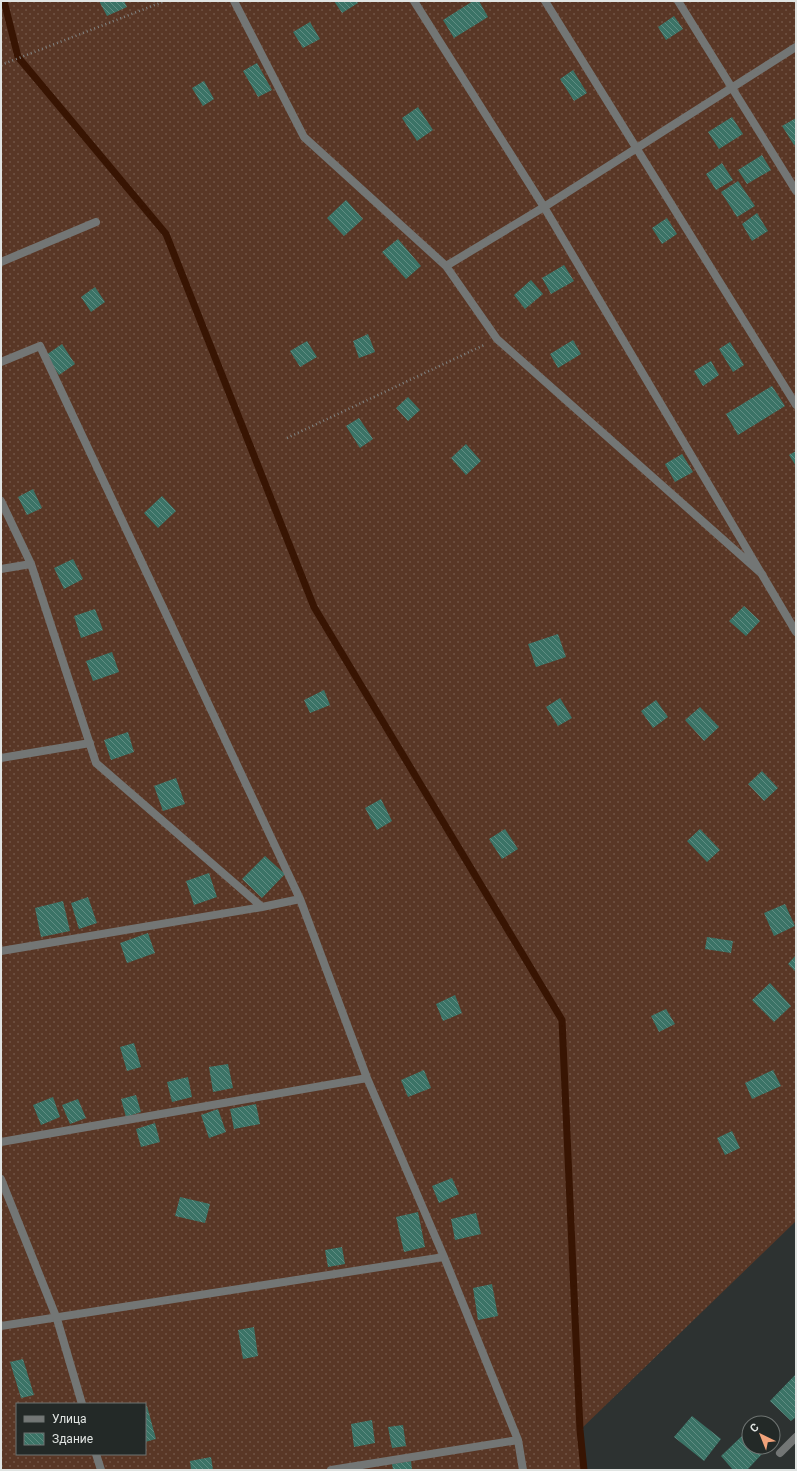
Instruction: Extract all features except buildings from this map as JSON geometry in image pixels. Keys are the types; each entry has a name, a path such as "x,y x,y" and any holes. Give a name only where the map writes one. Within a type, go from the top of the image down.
{"street":[{"path":"234,1 304,137 446,266 497,339 762,574"},
{"path":"414,1 544,207 796,632"},
{"path":"545,1 638,148 796,405"},
{"path":"678,1 796,191"},
{"path":"446,266 544,207 796,47"},
{"path":"1,262 96,222"},
{"path":"1,362 40,346 300,899 367,1078 444,1257 518,1440 523,1470"},
{"path":"1,501 31,564 96,763 262,907"},
{"path":"1,569 31,564"},
{"path":"1,758 90,743"},
{"path":"1,951 262,907 300,899"},
{"path":"1,1142 367,1078"},
{"path":"1,1179 57,1319 82,1403"},
{"path":"1,1326 57,1319 444,1257"},
{"path":"781,1452 796,1437"},
{"path":"330,1470 518,1440"},
{"path":"96,1455 101,1470"}],"path":[{"path":"1,65 165,1"},
{"path":"288,438 497,339"}],"shaded area":[{"path":"1,1 796,1 796,1221 580,1430 584,1470 1,1470"}],"waterway":[{"path":"4,1 18,57 166,234 314,607 562,1020 580,1430 584,1470"}]}
